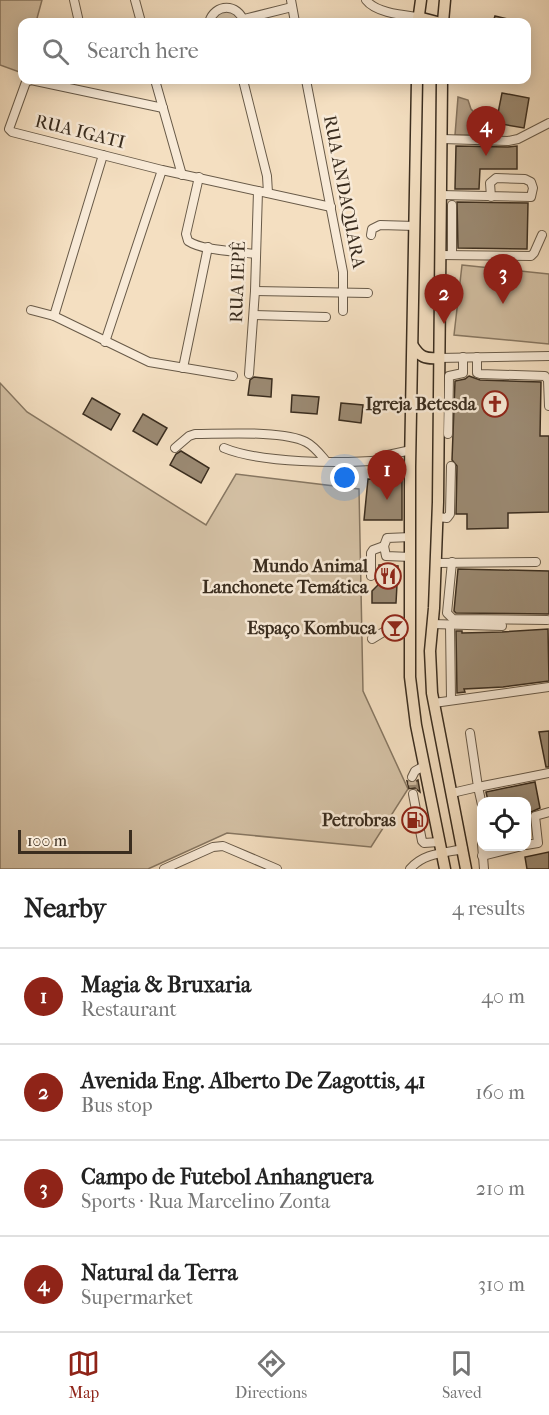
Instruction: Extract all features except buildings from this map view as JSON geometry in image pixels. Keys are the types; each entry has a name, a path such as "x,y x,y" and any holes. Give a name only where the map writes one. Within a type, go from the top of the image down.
{"main road":[{"path":"418,18 421,0"},
{"path":"443,18 445,0"},
{"path":"417,84 410,467 410,677 424,766 445,869"},
{"path":"442,84 437,517 430,651 434,703 466,869"},
{"path":"413,346 419,356 438,358"}],"street":[{"path":"74,0 78,18"},
{"path":"135,0 140,18"},
{"path":"366,0 380,9 411,18"},
{"path":"252,18 291,3 294,18"},
{"path":"210,18 220,4 236,10 242,18"},
{"name":"RUA IGATI","path":"25,84 9,129 12,132 182,175 331,207"},
{"name":"RUA IGATI","path":"63,84 163,108"},
{"path":"156,84 182,175"},
{"path":"244,84 267,176 268,194"},
{"name":"RUA ANDAQUARA","path":"307,84 344,272 343,311"},
{"path":"442,139 508,141 518,139 549,123"},
{"path":"54,316 103,155"},
{"path":"105,342 162,170"},
{"path":"199,177 186,234 188,241 192,244 255,254"},
{"path":"441,195 490,197 531,197 531,183 525,179 496,178 490,183 490,197"},
{"name":"RUA IEPÊ","path":"249,374 254,315 258,191"},
{"path":"452,205 452,255"},
{"path":"370,235 372,229 380,225 415,226"},
{"path":"440,255 531,256 542,235"},
{"path":"183,368 208,247"},
{"path":"255,291 368,293"},
{"path":"31,310 54,316 148,362 233,376"},
{"path":"254,315 326,317"},
{"path":"438,358 549,356"},
{"path":"448,434 448,376 463,373 463,357"},
{"path":"477,357 477,373 480,374 545,376 548,380 549,406"},
{"path":"175,447 195,434 246,433 299,438 308,443 326,461"},
{"path":"224,448 237,453 326,461 382,460 388,455 411,450"},
{"path":"382,460 384,467 410,467"},
{"path":"437,517 447,518 450,514 451,466"},
{"path":"411,537 387,538 384,546 386,556 411,556"},
{"path":"370,576 371,553 384,546"},
{"path":"452,562 447,613 453,619 547,620"},
{"path":"436,563 536,562"},
{"path":"372,639 395,625 410,622"},
{"path":"432,624 502,626"},
{"path":"450,625 451,699"},
{"path":"434,703 549,687"},
{"path":"470,733 480,797"},
{"path":"412,777 415,771 424,766"},
{"path":"452,793 549,773"},
{"path":"425,857 414,796 430,795"},
{"path":"531,844 538,843 531,816 549,812"},
{"path":"424,843 439,842"},
{"path":"164,869 213,847 223,846 277,869"},
{"path":"410,869 417,861 425,857 463,849"},
{"path":"482,851 484,869"},
{"path":"482,856 503,851"}],"shaded area":[{"path":"0,0 42,0 37,18 18,18 18,72 0,65"},
{"path":"226,7 239,18 214,18"},
{"path":"458,97 468,100 471,109 478,116 478,135 455,135"},
{"path":"462,265 549,274 549,344 454,335"},
{"path":"0,383 27,412 206,525 236,474 359,489 363,691 408,789 371,847 227,833 148,869 0,869"}],"tunnel":[{"path":"412,777 413,794"}],"place":[{"name":"Natural da Terra","path":"486,156"},
{"name":"Campo de Futebol Anhanguera","path":"503,304"},
{"name":"Avenida Eng. Alberto De Zagottis, 41","path":"444,324"},
{"name":"Igreja Betesda","path":"495,404"},
{"name":"Magia & Bruxaria","path":"387,500"},
{"name":"Mundo Animal Lanchonete Temática","path":"388,576"},
{"name":"Espaço Kombuca","path":"395,628"},
{"name":"Petrobras","path":"415,820"}]}
